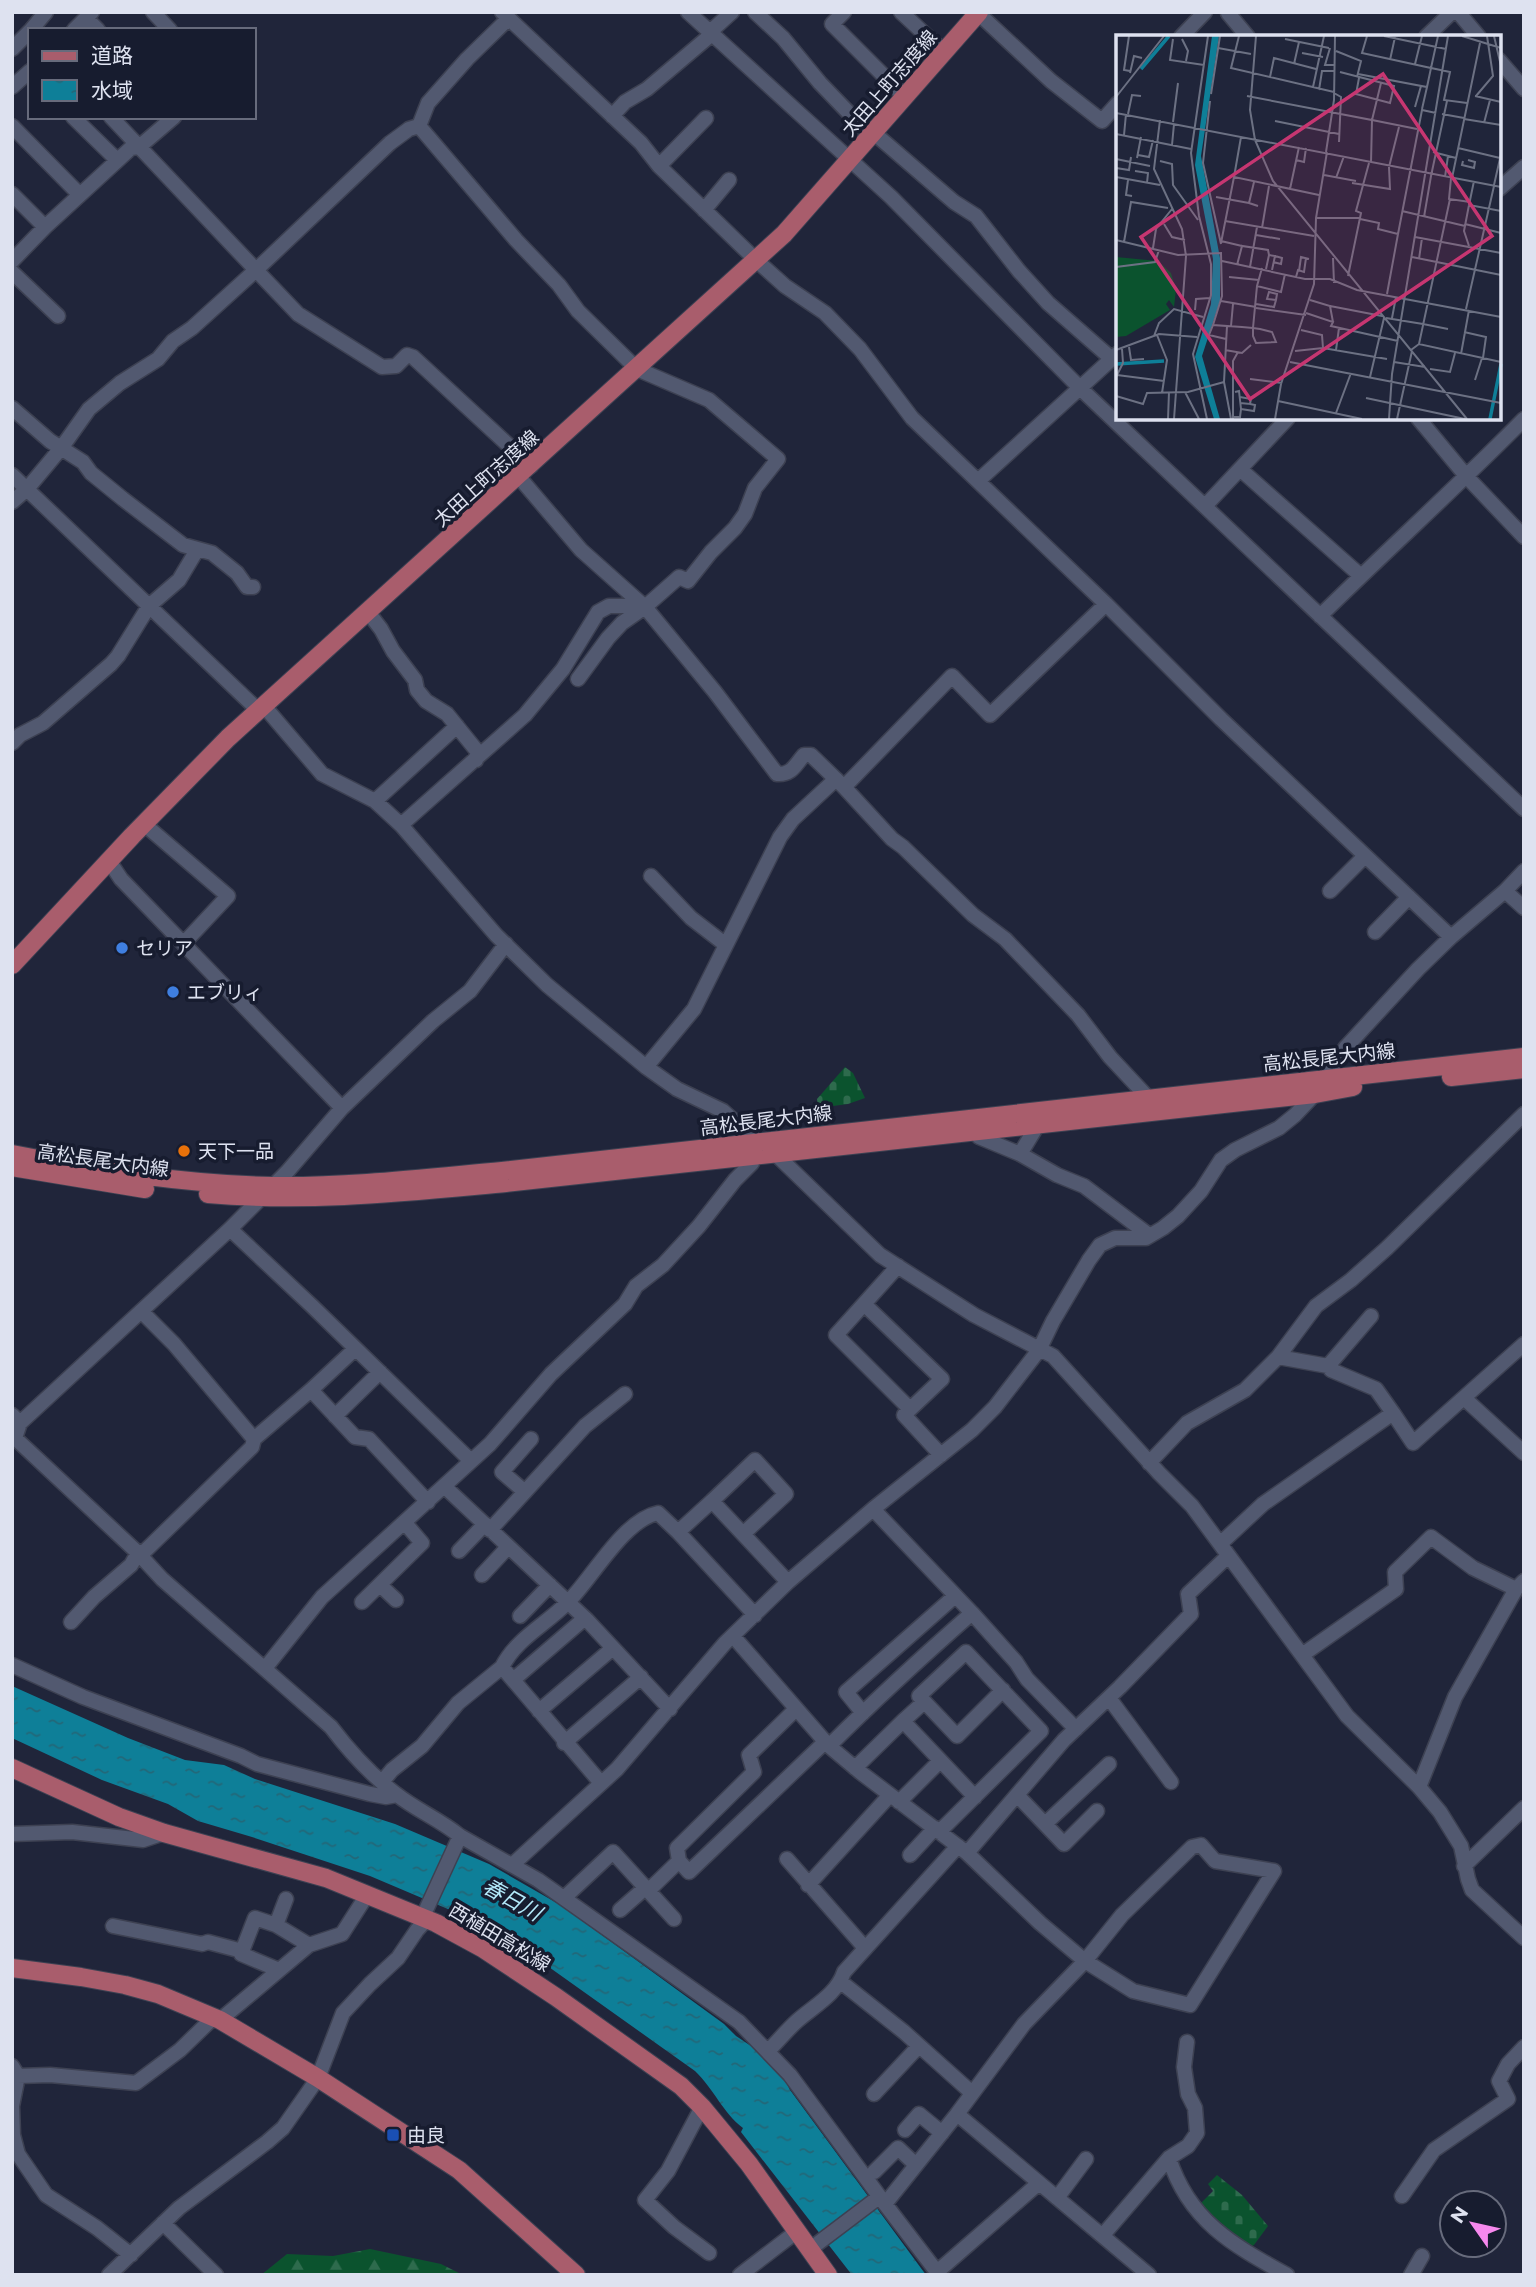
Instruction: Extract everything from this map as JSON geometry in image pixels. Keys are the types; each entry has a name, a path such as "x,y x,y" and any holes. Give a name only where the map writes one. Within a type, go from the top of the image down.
{"main road":[{"name":"太田上町志度線","path":"12,965 228,738 784,234 978,13"},
{"name":"高松長尾大内線","path":"762,1150 1153,1103 1320,1086 1524,1057"},
{"name":"高松長尾大内線","path":"1320,1086 1347,1088 1524,1069"},
{"name":"高松長尾大内線","path":"12,1167 123,1187 267,1192 381,1182 476,1180 1035,1124 1153,1103"},
{"name":"高松長尾大内線","path":"12,1154 125,1175 212,1183 267,1192"},
{"name":"西植田高松線","path":"12,1768 119,1817 164,1833 326,1878 367,1895 428,1912 556,1997 681,2086 749,2164 828,2275"},
{"path":"12,1968 125,1985 158,1994 217,2018 318,2078 459,2170 576,2275"}],"street":[{"path":"25,12 32,28 47,12"},
{"path":"153,12 168,28"},
{"path":"688,12 916,221 1081,389 1524,809"},
{"path":"612,116 625,102 647,89 732,12"},
{"path":"755,12 783,38 820,83 872,135 954,202 976,216 1048,303 1115,356 978,481"},
{"path":"844,12 832,24 905,97"},
{"path":"1183,35 1205,12"},
{"path":"1228,12 1246,35"},
{"path":"1428,35 1452,12"},
{"path":"1458,12 1477,35"},
{"path":"903,13 944,52"},
{"path":"978,13 1051,81 1102,121 1112,120"},
{"path":"419,126 428,103 504,14 641,143 659,166 756,260 785,286 825,313 860,349 912,418 1107,604 1221,719 1451,937"},
{"path":"76,28 89,15"},
{"path":"12,49 28,32"},
{"path":"1501,63 1524,89"},
{"path":"12,88 28,74"},
{"path":"659,166 706,118"},
{"path":"75,119 117,160"},
{"path":"113,119 299,314 382,367 397,366 407,355 413,357 525,471 580,550 640,606 715,692 777,774 785,775 807,754 840,783 892,839 973,915 1005,939 1079,1015 1110,1057 1153,1103"},
{"path":"12,261 117,160 131,148 139,147 172,119"},
{"path":"12,126 79,194"},
{"path":"12,502 27,489 62,447 89,409 120,383 158,359 173,341 192,328 256,271 390,143 419,126"},
{"path":"419,126 516,240 559,285 578,311 637,369 709,400 778,459 755,488 740,521 688,582 679,577 640,606 608,638 578,679"},
{"path":"1501,187 1524,167"},
{"path":"704,210 729,180"},
{"path":"12,194 45,227"},
{"path":"12,272 58,316"},
{"path":"12,408 50,441 83,462 91,473 183,545 212,553 237,573 247,587 253,587"},
{"path":"1320,616 1467,477 1524,419"},
{"path":"1205,506 1286,420"},
{"path":"1420,420 1467,477 1524,537"},
{"path":"1240,469 1361,576"},
{"path":"12,475 261,708 322,774 375,801 401,825 506,944 547,985 646,1067 677,1089 723,1111 749,1134 762,1150 880,1255 974,1315 1053,1356 1192,1506 1363,1734 1419,1787 1440,1812 1461,1846 1472,1890 1524,1938"},
{"path":"12,743 20,735 43,723 111,664 149,606 179,580 197,550"},
{"path":"646,1067 694,1009 780,837 793,819 840,783 951,676 990,715 1107,604"},
{"path":"401,825 476,760 540,698 563,669 598,612 610,606 640,606"},
{"path":"368,612 393,652 415,680 417,690 426,701 447,714 477,751 476,760"},
{"path":"375,801 457,726"},
{"path":"144,824 228,896 184,943"},
{"path":"1330,891 1365,856"},
{"path":"109,861 121,879 342,1108"},
{"path":"513,1866 617,1769 733,1636 788,1582 873,1509 972,1430 995,1407 1039,1350 1053,1321 1100,1245 1115,1238 1146,1238 1178,1216 1201,1191 1221,1160 1279,1128 1320,1086 1346,1047 1418,969 1524,871"},
{"path":"651,876 691,918 726,945"},
{"path":"1505,891 1524,908"},
{"path":"1375,932 1409,897"},
{"path":"506,944 470,990 433,1021 342,1108 230,1229 141,1311 16,1419 14,1440 138,1553 162,1579 331,1727 352,1755 397,1795 441,1821 458,1840 513,1866 564,1898 719,2006 769,2050 937,2272 1039,2183"},
{"path":"1150,1463 1187,1423 1245,1390 1278,1357 1316,1306 1387,1248 1524,1114"},
{"path":"1020,1154 1034,1131 1035,1124"},
{"path":"977,1129 979,1137 1084,1186 1145,1232 1146,1238"},
{"path":"266,1668 322,1597 490,1444 551,1374 625,1304 636,1286 663,1265 762,1150"},
{"path":"230,1229 471,1461"},
{"path":"898,1266 836,1335 910,1409"},
{"path":"864,1304 942,1379 904,1415 941,1455"},
{"path":"141,1311 174,1344 254,1439"},
{"path":"1328,1366 1371,1316"},
{"path":"1278,1357 1328,1366 1331,1370 1376,1389 1413,1443 1524,1343"},
{"path":"71,1622 94,1597 131,1565 138,1553 146,1550 252,1447 254,1439 355,1349"},
{"path":"335,1416 380,1372"},
{"path":"311,1390 355,1437 369,1439 428,1502"},
{"path":"459,1550 525,1492 585,1426 625,1394"},
{"path":"1464,1398 1524,1453"},
{"path":"769,2050 841,1982 844,1972 865,1948 1191,1614 1188,1594 1263,1503 1393,1413"},
{"path":"525,1492 502,1472 531,1439"},
{"path":"678,1532 755,1460 786,1494 743,1534"},
{"path":"445,1487 585,1618 670,1709"},
{"path":"712,1500 788,1582"},
{"path":"873,1509 972,1613 1016,1662 1027,1679 1076,1729"},
{"path":"382,1782 392,1770 422,1746 458,1703 502,1667 510,1651 568,1602 606,1555 645,1516 658,1513 755,1615"},
{"path":"362,1602 422,1543 405,1523"},
{"path":"1302,1656 1396,1588 1395,1573 1431,1536 1473,1568 1520,1585 1455,1697 1419,1787"},
{"path":"482,1575 509,1546"},
{"path":"380,1585 396,1600"},
{"path":"520,1616 550,1585"},
{"path":"863,1713 846,1692 954,1596"},
{"path":"796,1709 749,1755 754,1772 677,1848 678,1861 690,1872 972,1613"},
{"path":"513,1680 585,1618"},
{"path":"733,1636 827,1744 963,1850 1085,1961 1133,1991 1190,2005 1274,1871 1216,1860 1201,1845 1192,1847 1122,1915 1085,1961 1024,2024 916,2165 882,2200 809,2250"},
{"path":"539,1711 613,1648"},
{"path":"910,1855 975,1797 1041,1731 1003,1690 966,1652 919,1696 957,1736 1003,1690"},
{"path":"12,1665 83,1697 257,1764 370,1794 386,1797 397,1795"},
{"path":"502,1667 601,1783"},
{"path":"564,1742 641,1677"},
{"path":"1109,1698 1171,1782"},
{"path":"855,1768 924,1702"},
{"path":"904,1721 975,1797"},
{"path":"808,1885 895,1798 940,1761"},
{"path":"1045,1824 1109,1764"},
{"path":"1017,1795 1064,1844 1097,1811"},
{"path":"1464,1866 1524,1808"},
{"path":"12,1834 72,1832 143,1840 164,1833"},
{"path":"109,2275 190,2198 283,2128 318,2078 343,2013 398,1958 428,1912 458,1840"},
{"path":"564,1898 613,1852 674,1919"},
{"path":"786,1859 865,1948"},
{"path":"621,1910 678,1861"},
{"path":"131,2255 97,2228 46,2195 18,2154 13,2135 15,2071 136,2083 309,1945 342,1934 367,1895"},
{"path":"276,1925 286,1899"},
{"path":"279,1970 241,1954 255,1918 276,1925 309,1945"},
{"path":"114,1926 202,1944 208,1942 243,1951"},
{"path":"841,1982 972,2092"},
{"path":"1103,2235 1169,2158 1188,2146 1196,2133 1195,2108 1188,2094 1184,2067 1186,2042"},
{"path":"874,2094 919,2046"},
{"path":"1402,2196 1434,2150 1508,2099 1499,2081 1508,2064 1524,2047"},
{"path":"702,2107 668,2171 645,2200 674,2227 709,2253"},
{"path":"905,2130 924,2108 942,2133"},
{"path":"957,2114 1149,2275"},
{"path":"874,2172 898,2148 916,2165"},
{"path":"1169,2158 1175,2176 1196,2210 1213,2229 1287,2275"},
{"path":"1057,2197 1086,2160"},
{"path":"163,2223 216,2275"},
{"path":"740,2275 796,2232"},
{"path":"1411,2275 1422,2256"}],"green space":[{"path":"845,1067 853,1073 865,1098 848,1104 818,1108 817,1099"},
{"path":"1217,2175 1242,2195 1268,2226 1248,2249 1216,2228 1200,2204 1213,2191 1208,2184"},
{"path":"370,2249 441,2264 463,2275 261,2275 287,2254 333,2256"}],"water":[{"name":"春日川","path":"12,1686 128,1738 185,1760 224,1765 255,1779 395,1824 489,1864 562,1906 763,2054 784,2078 790,2090 926,2275 852,2275 741,2132 743,2128 695,2071 532,1955 462,1915 370,1876 198,1821 168,1804 102,1780 12,1738"}],"place":[{"name":"セリア","path":"122,948"},
{"name":"エブリィ","path":"173,992"},
{"name":"天下一品","path":"184,1151"},
{"name":"由良","path":"393,2135"}]}
